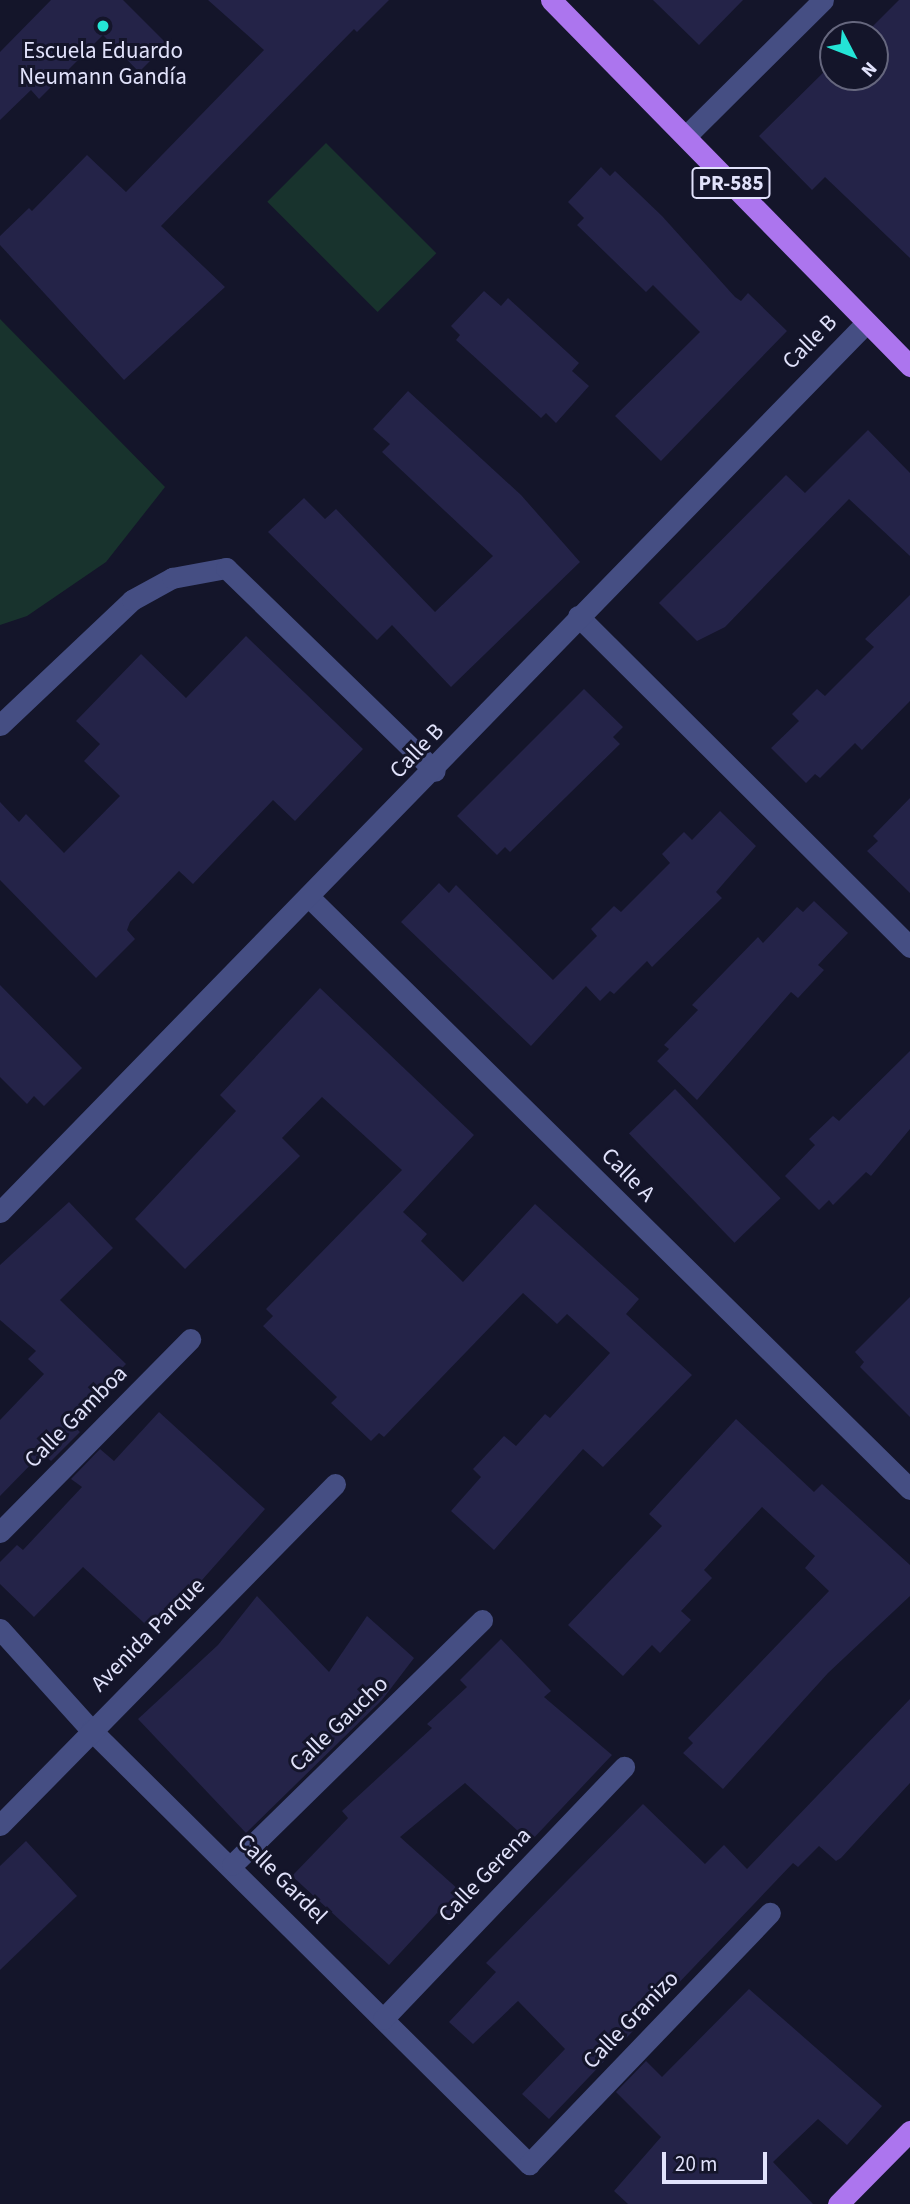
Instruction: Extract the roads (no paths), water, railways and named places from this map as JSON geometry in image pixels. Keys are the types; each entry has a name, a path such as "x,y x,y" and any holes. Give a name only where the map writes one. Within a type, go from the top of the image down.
{"main road":[{"name":"PR-585","path":"551,0 910,366"},
{"path":"838,2204 910,2131"}],"street":[{"path":"686,136 823,0"},
{"name":"Calle B","path":"0,1212 435,771 578,616 867,322"},
{"path":"0,725 132,600 172,579 226,568 435,771"},
{"path":"578,616 910,947"},
{"name":"Calle A","path":"310,898 910,1489"},
{"name":"Calle Gamboa","path":"0,1531 190,1339"},
{"name":"Avenida Parque","path":"0,1825 335,1484"},
{"name":"Calle Gaucho","path":"232,1865 482,1620"},
{"name":"Calle Gardel","path":"0,1629 91,1730 232,1865 529,2164"},
{"name":"Calle Gerena","path":"383,2019 624,1767"},
{"name":"Calle Granizo","path":"529,2164 770,1913"}],"place":[{"name":"Escuela Eduardo Neumann Gandía","path":"103,26"}]}
